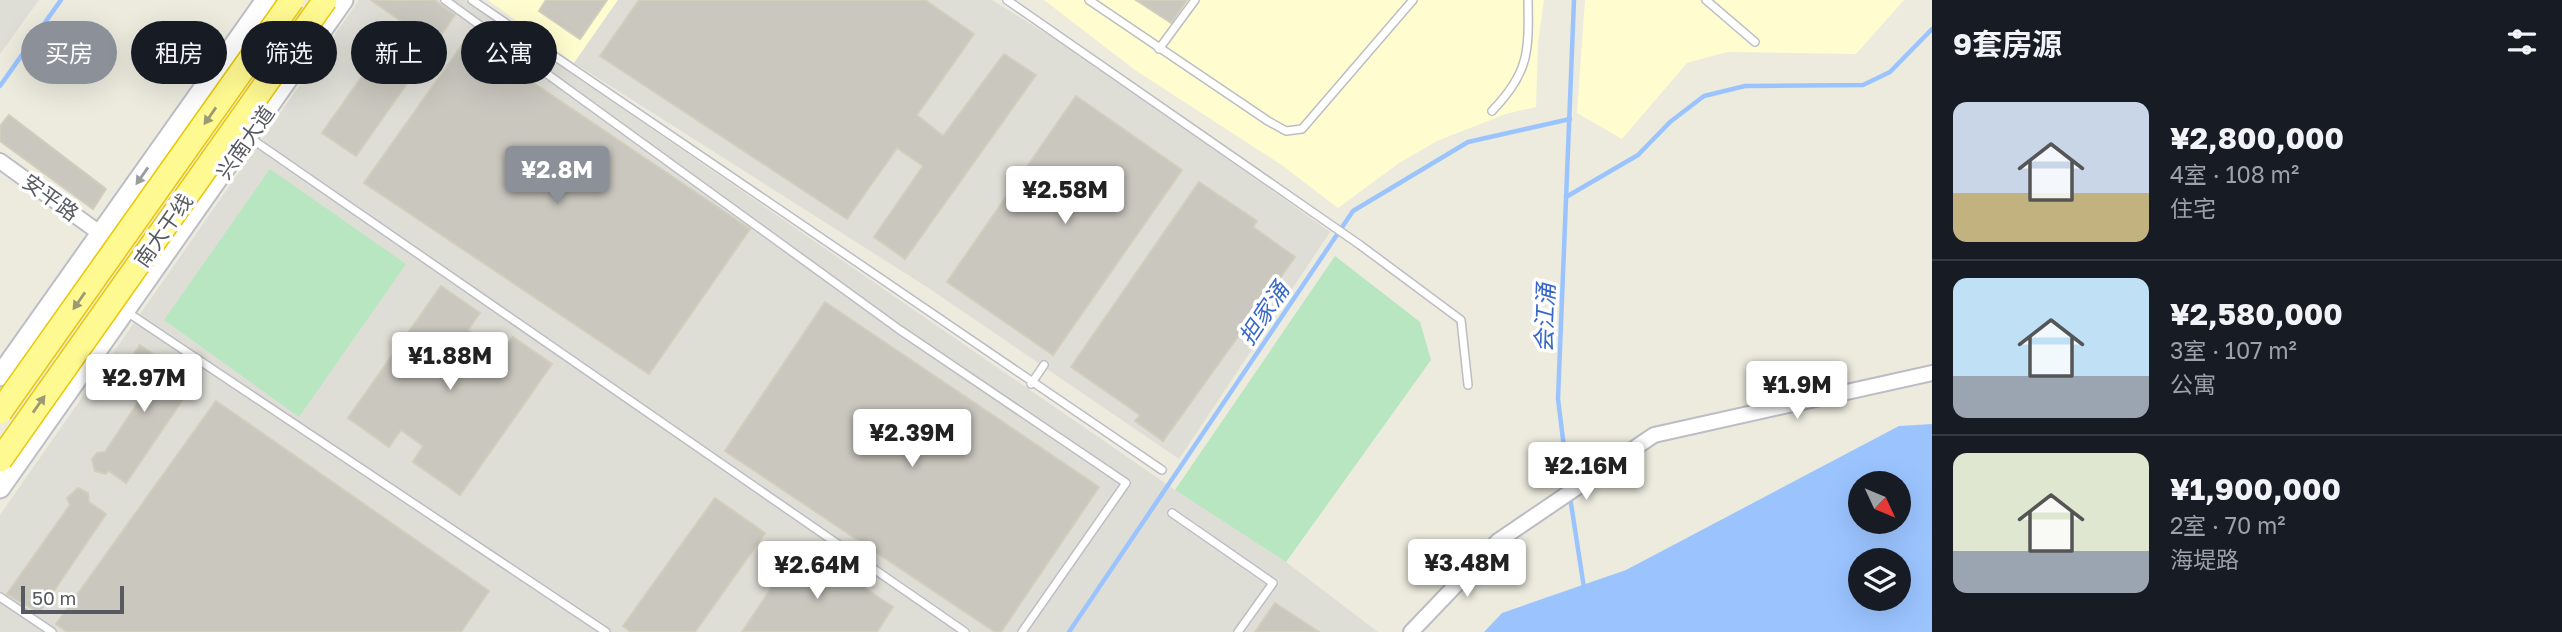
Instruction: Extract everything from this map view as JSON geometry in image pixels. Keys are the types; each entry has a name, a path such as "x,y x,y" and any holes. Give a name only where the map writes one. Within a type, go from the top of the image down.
{"highway":[{"name":"南大干线","path":"0,412 292,0"},
{"name":"南大干线","path":"0,460 325,0"}],"main road":[{"path":"0,376 266,0"},
{"name":"兴南大道","path":"0,488 343,0"}],"street":[{"name":"安平路","path":"0,161 102,234"},
{"path":"1411,632 1498,541 1654,435 1932,373"}],"lane":[{"path":"446,0 900,330 1126,483 1022,632"},
{"path":"471,0 1031,384 1162,470"},
{"path":"1007,0 1084,50 1332,228 1360,245 1461,320 1468,385"},
{"path":"1089,0 1286,131 1302,129 1413,0"},
{"path":"1159,49 1195,0"},
{"path":"1492,111 1511,91 1523,71 1528,0"},
{"path":"1706,0 1755,42"},
{"path":"249,137 965,632"},
{"path":"126,312 606,632"},
{"path":"1031,384 1044,365"},
{"path":"1172,513 1273,583 1238,632"},
{"path":"0,597 52,632"}],"shaded area":[{"path":"0,0 39,0 24,21 21,21 21,25 0,54"},
{"path":"359,0 465,0 495,21 461,21 461,84 557,84 557,63 1175,490 1286,562 1378,632 0,632 0,515 300,84 337,84 337,32"},
{"path":"488,0 618,0 574,63 557,51 557,21 517,21"},
{"path":"618,0 992,0 1087,59 1330,232 1179,459 927,287 574,63"},
{"path":"1044,0 1544,0 1538,43 1536,107 1506,114 1437,141 1399,163 1338,208 1283,166 1135,70"},
{"path":"1585,0 1904,0 1856,54 1727,52 1687,63 1622,139 1577,113"}],"green space":[{"path":"270,169 406,264 299,417 164,320"},
{"path":"1335,256 1420,322 1431,360 1286,562 1175,490"}],"water":[{"path":"1932,424 1932,632 1484,632 1502,613 1626,570 1899,426"}],"building":[{"path":"371,0 434,0 455,15 447,26 447,21 401,21"},
{"path":"546,0 607,0 580,39 539,11"},
{"path":"639,0 925,0 974,34 917,115 943,136 1004,54 1036,75 905,259 874,237 923,166 897,148 847,219 600,56"},
{"path":"1136,0 1187,0 1171,23"},
{"path":"461,46 461,84 535,84 750,229 649,374 364,183 434,84 447,84 447,66"},
{"path":"357,84 407,84 356,156 322,133"},
{"path":"1076,96 1182,170 1053,355 947,282"},
{"path":"9,115 106,189 93,209 0,141 0,126"},
{"path":"1199,182 1257,221 1253,227 1295,257 1163,441 1135,421 1140,415 1071,367"},
{"path":"441,286 480,313 468,330 501,354 513,337 552,364 460,495 413,462 423,446 401,430 389,447 348,418"},
{"path":"825,302 1099,487 1001,632 995,632 725,451"},
{"path":"140,345 194,383 126,483 109,471 105,474 95,471 92,459 97,453 105,452 148,387 124,369"},
{"path":"216,401 489,591 461,632 67,632 56,624"},
{"path":"78,488 88,493 89,502 106,514 39,613 7,594 70,505 67,498"},
{"path":"715,498 765,533 695,632 631,632 623,626"},
{"path":"800,545 893,607 877,632 742,632"},
{"path":"1275,603 1319,632 1255,632"}],"waterway":[{"path":"0,86 61,0"},
{"name":"会江涌","path":"1569,488 1558,399 1574,0"},
{"path":"1566,197 1638,155 1670,122 1704,96 1745,86 1863,85 1890,72 1932,29"},
{"name":"担家涌","path":"1069,632 1353,211 1468,142 1570,119"},
{"name":"会江涌","path":"1570,497 1584,588"}]}
